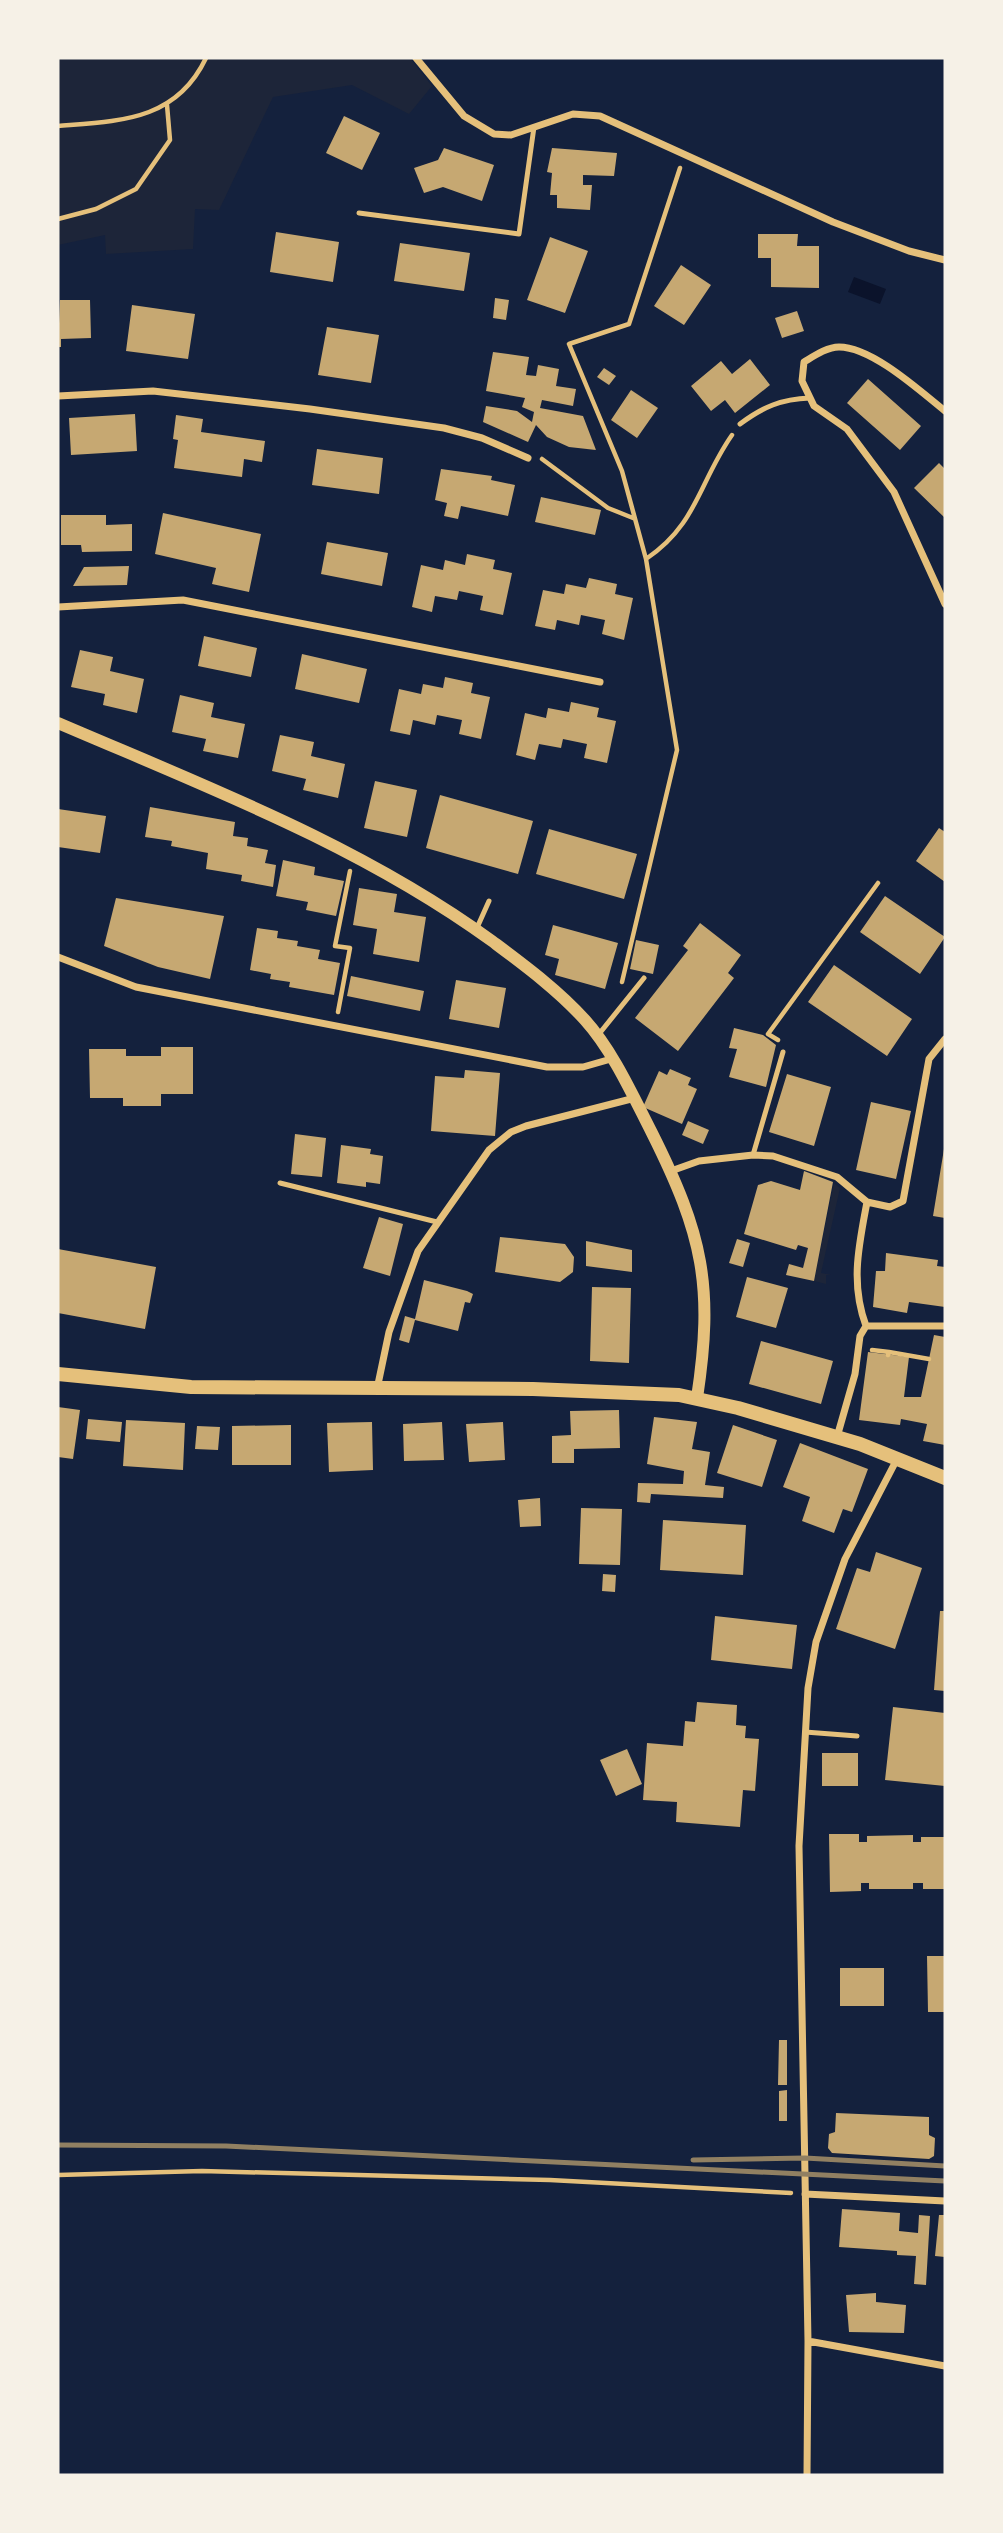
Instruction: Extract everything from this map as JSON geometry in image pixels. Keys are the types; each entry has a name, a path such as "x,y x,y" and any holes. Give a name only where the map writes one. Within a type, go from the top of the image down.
{"main road":[{"path":"58,1374 160,1385 617,1391 697,1398 836,1437 945,1478"}],"street":[{"path":"416,58 464,116 479,128 505,135 573,114 591,114 685,153 833,222 909,251 945,260"},
{"path":"945,411 888,369 858,351 838,347 804,362 802,381 814,406 847,429 894,492 945,604"},
{"path":"58,396 153,391 310,409 444,428 482,438 528,458"},
{"path":"58,607 183,600 600,682"},
{"path":"58,723 251,806 408,883 476,930 572,1007 597,1036 635,1098 671,1171 700,1251 706,1292 706,1338 697,1398"},
{"path":"58,957 136,987 547,1067 583,1067 611,1059"},
{"path":"671,1171 699,1161 753,1155 773,1156 837,1177 867,1202 890,1208 903,1201 929,1059 945,1039"},
{"path":"377,1389 390,1332 408,1273 437,1222 489,1150 510,1132 574,1112 635,1098"},
{"path":"866,1326 858,1304 856,1262 867,1202"},
{"path":"866,1326 945,1326"},
{"path":"836,1437 855,1374 860,1336 866,1326"},
{"path":"807,2475 808,2341 799,1858 804,1732 816,1642 831,1593 845,1559 897,1459"},
{"path":"805,2194 945,2202"},
{"path":"808,2341 945,2366"}],"lane":[{"path":"359,213 519,234 534,127"},
{"path":"740,424 764,406 788,399 810,398"},
{"path":"476,930 489,901"},
{"path":"597,1036 644,978"},
{"path":"753,1155 783,1052"},
{"path":"280,1183 437,1222"},
{"path":"804,1732 857,1736"}],"path":[{"path":"58,126 121,120 167,105 195,80 206,58"},
{"path":"58,219 96,209 136,189 170,140 167,105"},
{"path":"619,996 677,750 646,559 622,471 569,344 629,324 685,153"},
{"path":"646,559 668,544 693,510 715,458 740,424"},
{"path":"528,458 545,459 608,508 634,519"},
{"path":"335,1027 350,948 335,946 354,855"},
{"path":"783,1052 782,1043 768,1034 878,883"},
{"path":"889,1352 929,1359"},
{"path":"58,2175 202,2171 550,2180 805,2194"}],"shaded area":[{"path":"58,58 410,58 432,86 409,114 352,85 273,97 219,210 195,209 193,249 106,254 105,235 58,245"},
{"path":"854,277 886,289 880,304 848,292"},
{"path":"834,1183 840,1188 821,1273 831,1275 826,1275 826,1284 814,1281"}],"building":[{"path":"344,116 380,133 362,170 326,153"},
{"path":"444,148 494,165 482,201 443,187 424,193 414,168 438,160"},
{"path":"552,148 617,153 614,176 583,175 583,185 592,185 590,210 557,208 557,195 550,195 552,173 547,172"},
{"path":"276,232 339,242 333,282 270,272"},
{"path":"758,234 798,234 797,246 819,246 819,288 771,287 771,258 758,258"},
{"path":"550,237 588,251 565,313 527,300"},
{"path":"400,243 470,253 464,291 394,281"},
{"path":"681,265 711,285 684,325 654,306"},
{"path":"495,298 509,300 506,320 493,318"},
{"path":"60,300 90,300 91,338 61,339 61,347 58,347"},
{"path":"132,305 195,314 188,359 126,351"},
{"path":"797,311 804,331 782,338 775,318"},
{"path":"327,327 379,335 371,383 318,375"},
{"path":"493,352 529,357 526,375 536,376 538,365 559,369 556,386 576,389 573,406 542,400 540,408 583,416 596,450 569,447 547,437 536,425 528,442 483,422 486,406 517,411 532,422 534,412 522,407 525,398 486,391"},
{"path":"750,359 770,385 735,413 725,400 711,411 691,386 721,361 732,374"},
{"path":"604,368 616,376 609,385 597,377"},
{"path":"868,379 921,426 900,450 847,403"},
{"path":"631,390 658,408 637,438 611,420"},
{"path":"135,414 137,451 71,455 69,418"},
{"path":"176,415 203,419 201,432 265,441 262,462 244,459 242,477 174,468 178,440 173,439"},
{"path":"317,449 383,458 379,494 312,485"},
{"path":"939,463 945,469 945,518 914,488"},
{"path":"441,469 492,476 491,480 515,485 508,516 461,506 458,519 444,516 447,503 435,500"},
{"path":"541,497 601,510 595,535 535,522"},
{"path":"163,513 261,534 249,592 212,584 216,568 155,554"},
{"path":"61,515 106,515 106,525 132,524 132,551 82,552 81,545 61,545"},
{"path":"327,542 388,553 382,586 321,574"},
{"path":"467,554 495,560 493,569 512,573 503,615 480,610 483,596 459,591 457,600 435,596 432,612 412,607 421,565 443,570 445,560 465,565"},
{"path":"129,566 127,585 73,586 84,567"},
{"path":"589,578 617,584 615,594 633,598 624,640 602,634 605,620 581,615 579,625 557,620 555,630 535,626 543,590 564,594 566,584 586,588"},
{"path":"204,636 257,648 251,677 198,666"},
{"path":"80,650 113,657 110,671 144,679 137,713 103,705 105,694 71,687"},
{"path":"302,654 367,669 359,703 295,689"},
{"path":"445,677 473,683 471,693 490,697 481,739 459,734 462,720 437,715 435,725 413,720 410,735 390,731 399,689 421,694 423,684 443,688"},
{"path":"180,695 214,703 211,717 245,724 238,758 203,751 206,739 172,732"},
{"path":"571,702 599,708 597,717 616,721 607,763 584,758 587,744 563,739 561,748 539,744 535,760 516,755 525,713 546,718 548,708 569,712"},
{"path":"280,735 314,742 311,756 345,764 338,798 303,790 306,779 272,771"},
{"path":"375,781 417,790 407,837 364,828"},
{"path":"440,795 533,821 518,874 426,848"},
{"path":"150,807 235,822 233,836 248,838 247,846 268,850 265,863 276,865 273,887 241,881 242,875 206,869 208,853 171,846 172,841 145,837"},
{"path":"58,809 106,816 100,853 58,847"},
{"path":"939,828 945,832 945,882 916,861"},
{"path":"549,829 637,854 624,899 536,874"},
{"path":"283,860 315,867 314,875 344,881 336,916 306,910 308,902 276,896"},
{"path":"359,888 397,894 394,912 426,917 419,962 373,954 377,929 353,925"},
{"path":"885,896 945,937 920,974 860,932"},
{"path":"116,898 224,916 210,979 158,967 104,946"},
{"path":"700,923 741,955 728,973 734,978 678,1051 635,1018 688,950 683,946"},
{"path":"553,925 618,943 605,989 555,975 559,959 545,955"},
{"path":"257,928 278,931 277,938 298,941 297,946 320,950 318,959 340,963 334,995 289,987 290,982 270,979 271,974 250,970"},
{"path":"636,940 659,945 653,974 630,969"},
{"path":"834,965 912,1019 887,1056 808,1002"},
{"path":"351,976 424,991 420,1011 347,996"},
{"path":"456,980 506,988 499,1028 449,1019"},
{"path":"734,1028 763,1035 776,1045 766,1087 729,1077 737,1049 729,1048"},
{"path":"161,1047 193,1047 193,1094 161,1094 161,1106 123,1106 123,1098 90,1098 89,1049 126,1049 126,1056 161,1056"},
{"path":"670,1069 691,1078 688,1085 697,1089 682,1124 643,1107 659,1071 667,1075"},
{"path":"465,1070 500,1073 495,1136 431,1131 435,1076 464,1078"},
{"path":"787,1074 831,1087 814,1146 769,1132"},
{"path":"871,1102 911,1111 896,1179 856,1170"},
{"path":"688,1121 709,1130 703,1144 682,1135"},
{"path":"295,1134 326,1138 322,1177 291,1174"},
{"path":"341,1145 371,1149 370,1154 383,1156 380,1184 366,1182 366,1187 337,1183"},
{"path":"945,1149 945,1218 933,1216"},
{"path":"804,1171 833,1182 814,1281 786,1275 789,1264 803,1268 808,1248 798,1245 796,1250 744,1234 758,1185 771,1181 800,1190"},
{"path":"379,1217 403,1224 390,1276 363,1268"},
{"path":"500,1237 565,1244 574,1257 573,1272 560,1282 495,1272"},
{"path":"737,1239 750,1243 743,1267 729,1263"},
{"path":"586,1241 632,1250 632,1272 586,1266"},
{"path":"58,1249 156,1267 145,1329 58,1313"},
{"path":"886,1253 938,1260 937,1266 945,1267 945,1307 909,1302 907,1313 873,1307 876,1271 885,1271"},
{"path":"747,1277 788,1288 776,1328 736,1317"},
{"path":"424,1280 473,1294 470,1303 465,1302 458,1331 415,1320 409,1343 399,1340 405,1316 415,1319"},
{"path":"592,1287 631,1288 629,1363 590,1361"},
{"path":"934,1335 945,1337 945,1445 923,1441 927,1424 901,1419 900,1425 859,1420 868,1352 909,1357 904,1397 921,1397"},
{"path":"761,1341 833,1361 821,1404 749,1384"},
{"path":"58,1407 80,1410 73,1459 58,1457"},
{"path":"619,1410 620,1448 574,1449 574,1463 552,1463 552,1436 571,1435 570,1411"},
{"path":"654,1417 697,1422 692,1449 710,1452 705,1485 724,1487 723,1498 651,1494 650,1503 637,1502 638,1483 683,1484 684,1471 647,1464"},
{"path":"88,1419 122,1422 120,1442 86,1439"},
{"path":"126,1420 185,1423 183,1470 123,1466"},
{"path":"372,1422 373,1470 329,1472 327,1423"},
{"path":"442,1422 444,1460 404,1461 403,1424"},
{"path":"503,1422 505,1460 469,1462 466,1424"},
{"path":"291,1425 291,1465 232,1465 232,1426"},
{"path":"733,1425 777,1440 762,1487 717,1473"},
{"path":"197,1426 220,1427 218,1450 195,1449"},
{"path":"800,1443 868,1469 852,1512 843,1509 834,1533 802,1521 810,1497 783,1487"},
{"path":"540,1498 541,1526 520,1527 518,1500"},
{"path":"581,1508 622,1509 620,1565 579,1564"},
{"path":"663,1520 746,1525 743,1575 660,1570"},
{"path":"876,1552 922,1568 895,1649 836,1629 857,1568 870,1572"},
{"path":"603,1574 616,1575 615,1592 602,1591"},
{"path":"940,1611 945,1611 945,1691 934,1690"},
{"path":"715,1616 797,1625 792,1669 711,1660"},
{"path":"697,1702 737,1705 736,1725 746,1726 745,1738 759,1739 755,1791 743,1790 740,1827 676,1822 677,1802 643,1800 647,1743 683,1746 685,1721 695,1722"},
{"path":"893,1707 945,1713 945,1786 885,1780"},
{"path":"627,1749 642,1784 616,1796 600,1760"},
{"path":"822,1753 858,1753 858,1786 822,1786"},
{"path":"829,1834 859,1834 859,1842 867,1842 867,1836 913,1835 913,1842 921,1842 921,1837 945,1837 945,1889 923,1889 923,1883 913,1883 913,1889 869,1889 869,1883 861,1883 861,1891 830,1892"},
{"path":"927,1956 945,1956 945,2012 928,2012"},
{"path":"840,1968 884,1968 884,2006 840,2006"},
{"path":"779,2040 787,2040 787,2085 778,2085"},
{"path":"787,2090 787,2121 779,2121 779,2091"},
{"path":"836,2113 929,2117 929,2135 935,2138 934,2156 929,2159 832,2153 828,2148 829,2134 835,2132"},
{"path":"842,2209 900,2213 899,2231 918,2233 919,2215 930,2216 926,2285 914,2284 916,2256 897,2255 897,2251 839,2247"},
{"path":"939,2215 945,2215 945,2257 935,2256"},
{"path":"876,2293 876,2302 906,2305 904,2333 849,2332 846,2295"}],"railway":[{"path":"58,2145 226,2146 945,2181"},
{"path":"693,2160 805,2158 945,2166"}]}
